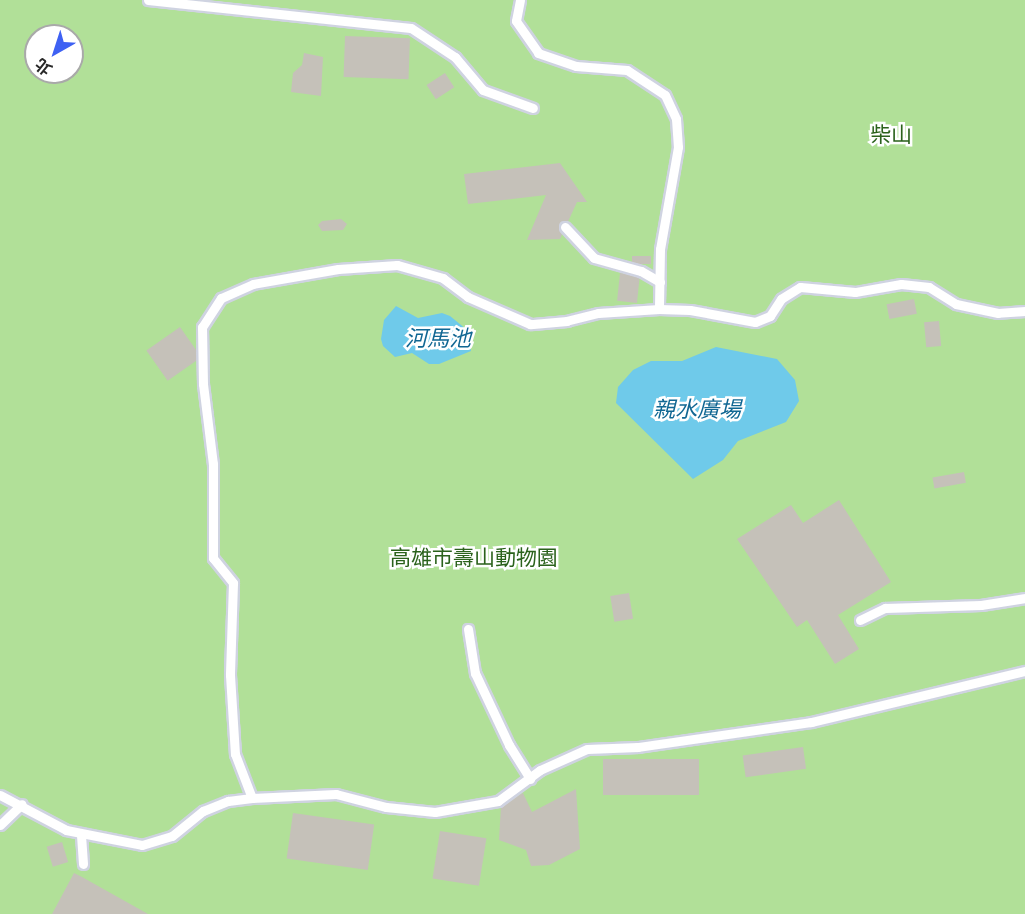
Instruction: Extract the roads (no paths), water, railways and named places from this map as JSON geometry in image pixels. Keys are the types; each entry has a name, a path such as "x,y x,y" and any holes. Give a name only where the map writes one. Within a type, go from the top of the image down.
{"lane":[{"path":"148,0 411,28 455,57 483,90 533,108"},
{"path":"519,0 519,28 543,57 576,66 627,70 665,95 676,119 678,147 660,249 659,309"},
{"path":"565,227 594,258 641,272 660,282"},
{"path":"252,798 235,754 230,675 233,583 213,558 213,464 203,384 202,327 221,298 253,284 338,269 397,265 443,278 468,297 530,324 567,321 598,313 659,309 690,310 756,321 770,316 781,299 800,287 855,292 901,284 928,287 956,304 998,313 1025,311"},
{"path":"860,620 885,608 981,605 1025,598"},
{"path":"468,629 475,673 509,745 530,779"},
{"path":"0,795 22,804 81,836 126,845 159,842 203,811 228,801 252,798 336,794 386,807 435,812 498,801 540,770 587,749 638,747 811,722 1025,671"},
{"path":"0,825 22,804"},
{"path":"81,836 83,864"}],"water":[{"name":"河馬池","path":"396,306 418,318 442,313 450,316 466,329 471,351 439,364 429,364 412,353 395,357 383,346 381,339 384,320"},
{"name":"親水廣場","path":"716,347 777,359 795,380 799,401 786,422 738,441 723,460 693,479 616,403 618,387 633,370 651,361 682,361"}],"park label":[{"name":"柴山","path":"891,135"},
{"name":"高雄市壽山動物園","path":"474,558"}]}
